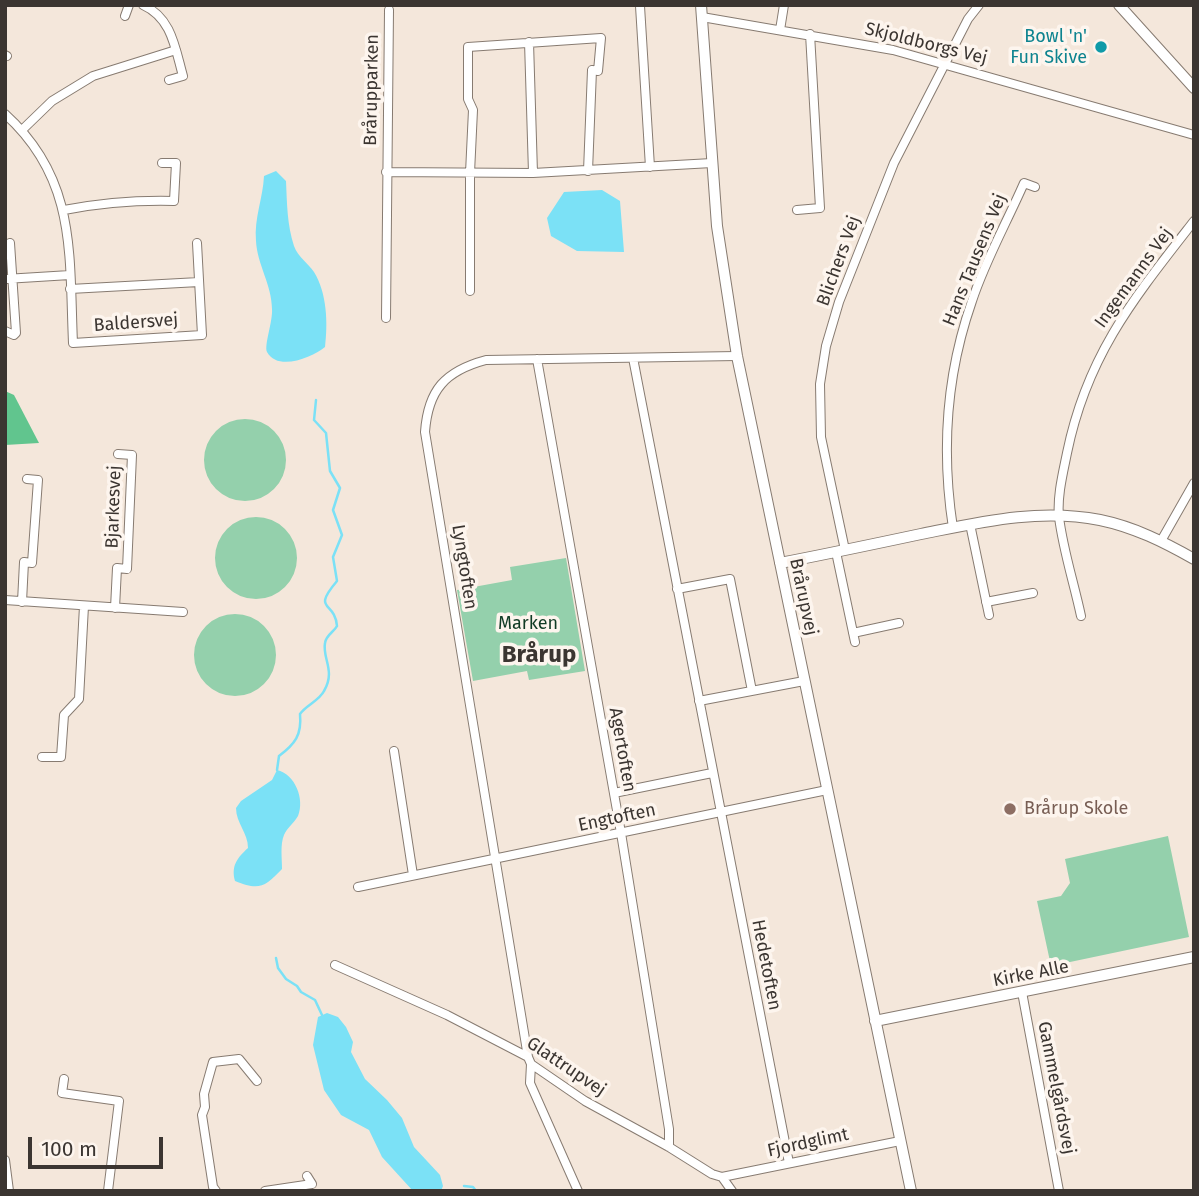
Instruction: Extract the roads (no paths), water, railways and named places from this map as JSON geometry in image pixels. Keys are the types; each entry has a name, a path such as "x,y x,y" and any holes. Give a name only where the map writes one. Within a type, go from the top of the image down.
{"street":[{"path":"125,16 129,5"},
{"path":"143,5 168,26 183,76 169,80"},
{"name":"Brårupvej","path":"701,5 722,268 737,356 911,1191"},
{"path":"780,30 785,5"},
{"name":"Blichers Vej","path":"899,623 854,637 821,437 820,384 826,346 844,289 894,163 968,19 979,5"},
{"path":"1119,5 1194,88"},
{"path":"640,6 650,167"},
{"name":"Brårupparken","path":"386,318 389,10"},
{"name":"Skjoldborgs Vej","path":"702,17 868,44 1194,135"},
{"path":"797,210 820,208 810,34"},
{"path":"470,291 473,110 468,99 468,47 601,38 598,71 592,71 588,171"},
{"path":"528,42 533,173"},
{"path":"22,130 52,101 93,76 176,50"},
{"name":"Baldersvej","path":"5,114 38,150 49,169 64,210 73,343 202,335 197,243"},
{"path":"64,210 103,202 174,201 176,163 162,163"},
{"name":"Brårupparken","path":"386,172 533,173 712,163"},
{"name":"Hans Tausens Vej","path":"953,527 945,446 952,373 960,339 972,298 1024,183 1035,187"},
{"name":"Ingemanns Vej","path":"1081,616 1059,515 1063,473 1071,433 1092,373 1110,337 1131,302 1194,221"},
{"path":"5,331 13,335 16,333 9,278 10,243"},
{"path":"9,278 70,275"},
{"name":"Baldersvej","path":"70,289 200,282"},
{"name":"Lyngtoften","path":"578,1191 530,1083 529,1061 425,432 427,412 440,384 468,365 486,360 737,356"},
{"name":"Hedetoften","path":"633,358 789,1163"},
{"name":"Agertoften","path":"537,359 621,833 669,1129 669,1147"},
{"name":"Bjarkesvej","path":"116,608 117,568 127,569 132,454 117,454"},
{"path":"22,602 24,562 32,563 38,480 27,479"},
{"path":"1161,541 1194,483"},
{"path":"780,563 1006,517 1059,515 1100,520 1126,527 1161,541 1194,559"},
{"path":"970,524 989,615"},
{"path":"677,589 730,579 752,691"},
{"path":"986,602 1033,593"},
{"path":"5,600 183,612"},
{"path":"42,757 61,757 64,715 79,699 84,606"},
{"path":"699,701 804,681"},
{"path":"394,751 413,875"},
{"path":"614,793 712,773"},
{"name":"Engtoften","path":"358,887 827,790"},
{"name":"Kirke Alle","path":"875,1021 1194,957"},
{"name":"Glattrupvej","path":"335,965 447,1015 529,1061 586,1101 712,1174 722,1177 732,1191"},
{"name":"Gammelgårdsvej","path":"1023,992 1059,1191"},
{"path":"216,1191 213,1187 202,1115 205,1107 204,1094 213,1062 239,1059 257,1081"},
{"path":"64,1079 62,1093 118,1101 108,1191"},
{"name":"Fjordglimt","path":"722,1177 900,1141"},
{"path":"5,1160 9,1191"},
{"path":"265,1191 312,1184 307,1176"}],"water":[{"path":"276,171 286,181 294,246 318,280 326,318 325,347 312,355 287,362 272,358 267,352 271,300 256,241 264,176"},
{"path":"602,190 620,201 624,252 577,251 551,236 547,218 564,192"},
{"path":"277,770 289,776 297,788 300,809 283,839 282,869 261,886 250,886 235,881 234,876 236,863 248,848 236,808 241,801 272,780"},
{"path":"327,1013 338,1017 346,1027 353,1042 351,1052 365,1079 402,1118 414,1147 440,1175 443,1186 441,1191 413,1191 382,1157 369,1130 341,1115 324,1090 313,1045 318,1017"}],"waterway":[{"path":"277,770 279,756 293,743 298,733 300,714 322,694 327,684 329,671 325,643 337,626 333,612 325,602 337,581 333,557 342,535 333,510 340,488 330,471 326,433 314,420 316,400"},
{"path":"276,958 278,968 286,979 315,1000 322,1015"},
{"path":"464,1186 473,1187 476,1191"}],"place":[{"name":"Bowl 'n' Fun Skive","path":"1101,47"},
{"name":"Brårup Skole","path":"1010,809"}],"district":[{"name":"Brårup","path":"539,655"}],"park label":[{"name":"Marken","path":"528,624"}]}
